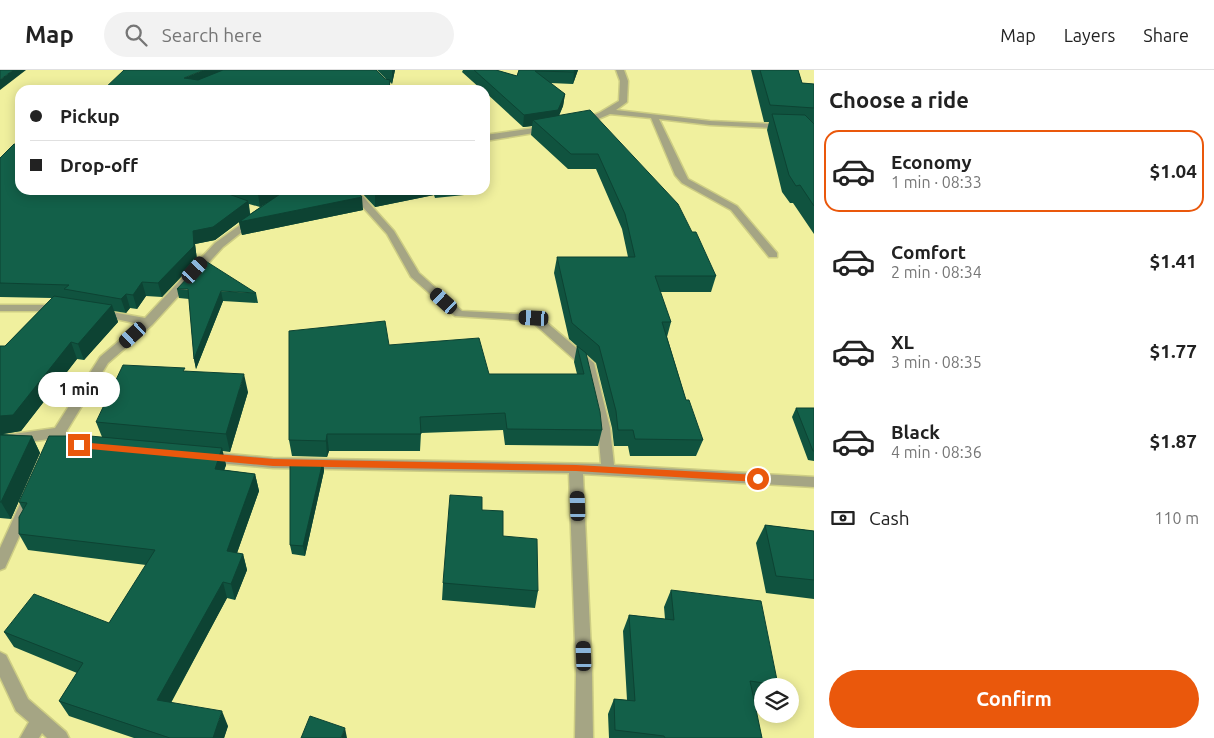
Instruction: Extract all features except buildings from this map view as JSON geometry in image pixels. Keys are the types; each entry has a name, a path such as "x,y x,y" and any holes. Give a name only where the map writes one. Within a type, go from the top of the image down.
{"street":[{"path":"575,124 585,122 623,102 624,81 620,70"},
{"path":"608,111 654,118 809,130"},
{"path":"654,118 680,175 685,181 734,208 773,256"},
{"path":"490,137 555,127"},
{"path":"357,195 391,233 415,275 459,314 534,318 590,366 604,428 608,470"},
{"path":"49,452 57,433 104,360 148,322 219,245 261,213 246,207"},
{"path":"0,308 70,308"},
{"path":"90,311 148,322"},
{"path":"0,441 57,433 79,445 88,446"},
{"path":"195,456 273,463 576,468 814,482"},
{"path":"576,468 584,674 584,738"},
{"path":"0,564 30,497"},
{"path":"0,660 22,704 60,738"},
{"path":"29,738 40,720"}],"route":[{"path":"79,445 273,463 576,468 758,479"}]}
